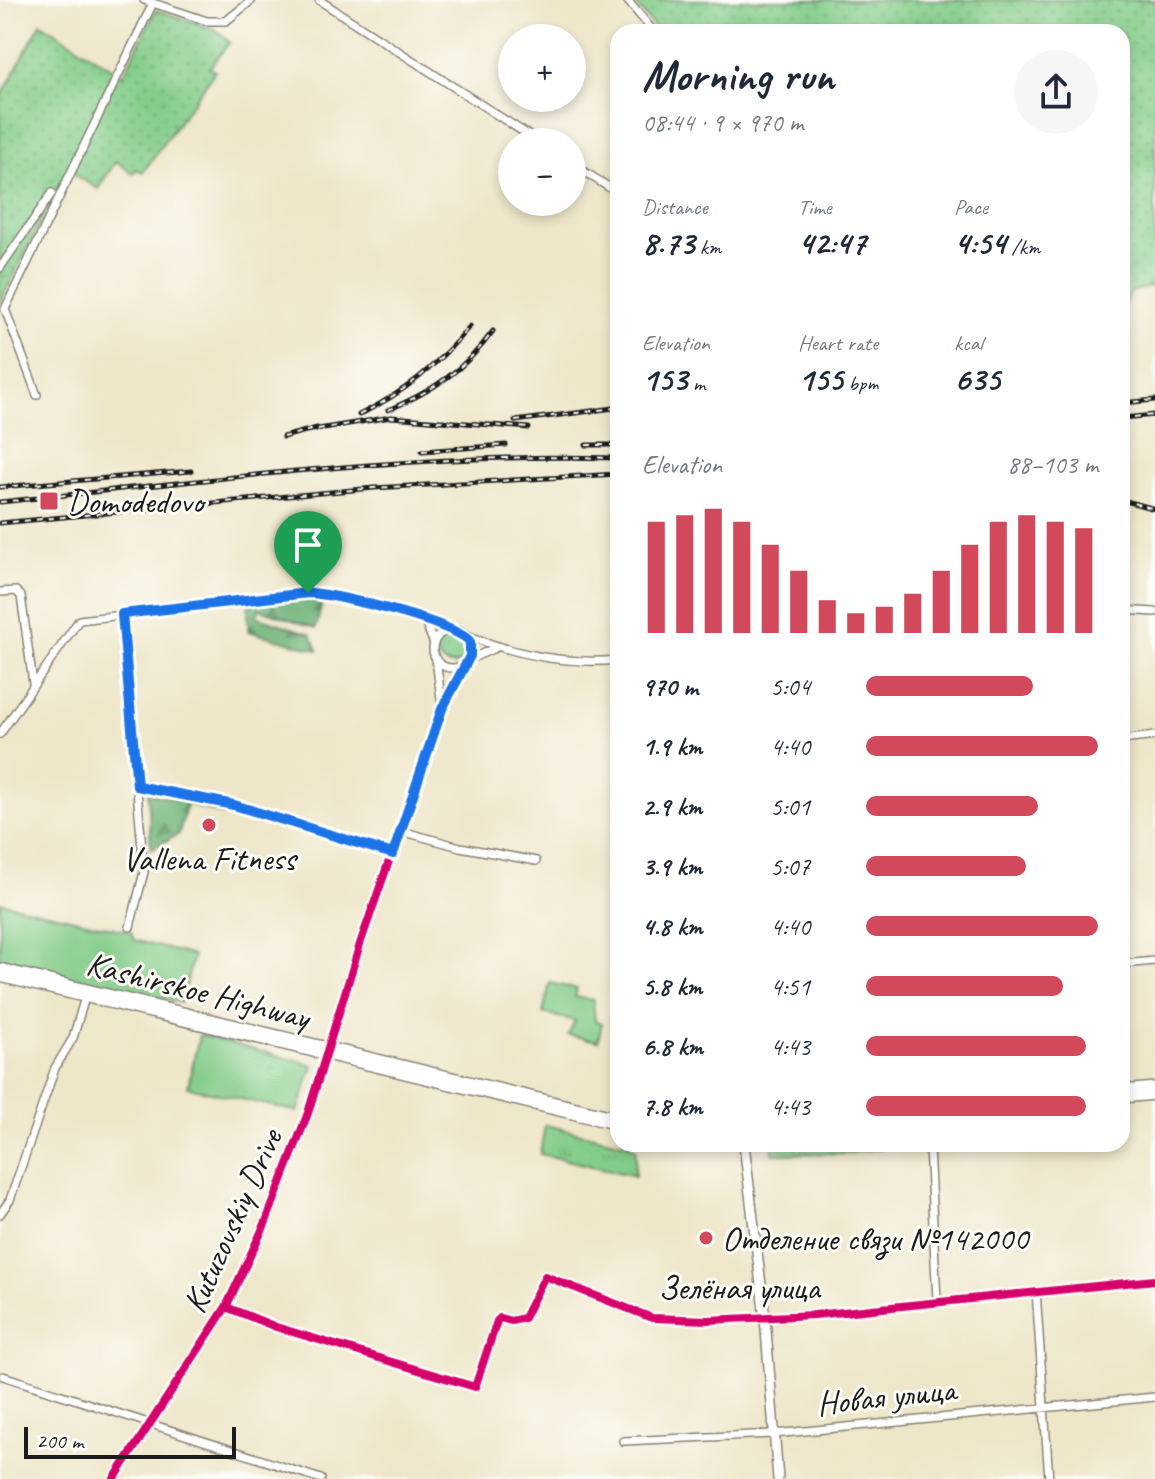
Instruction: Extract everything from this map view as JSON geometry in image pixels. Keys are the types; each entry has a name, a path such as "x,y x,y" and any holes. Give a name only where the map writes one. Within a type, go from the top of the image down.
{"main road":[{"name":"Kashirskoe Highway","path":"0,968 610,1123"},
{"name":"Kashirskoe Highway","path":"0,977 610,1115"},
{"path":"1130,1089 1155,1087"},
{"path":"1130,1097 1155,1095"},
{"path":"745,1152 765,1318 778,1479"}],"street":[{"path":"144,0 207,21 226,21 252,0"},
{"path":"319,0 517,128"},
{"path":"627,0 647,24"},
{"path":"37,395 2,310 153,3"},
{"path":"586,173 610,188"},
{"path":"0,268 52,193"},
{"path":"0,592 16,591 21,596 33,683"},
{"path":"0,734 79,620 122,614 323,593 359,600 497,647 573,660 610,660"},
{"path":"1130,610 1155,612"},
{"path":"122,614 144,872 130,927"},
{"path":"425,622 434,644 442,709"},
{"path":"434,644 440,634 453,630"},
{"path":"464,634 471,647 466,662"},
{"path":"436,659 449,668 497,647"},
{"name":"Kutuzovskiy Drive","path":"114,1479 226,1307 281,1187 328,1053 360,944 442,709 466,662"},
{"path":"1130,739 1155,736"},
{"path":"137,786 234,805 393,854"},
{"path":"401,831 460,847 536,861"},
{"path":"1130,963 1155,961"},
{"path":"0,1214 10,1200 55,1068 73,1038 85,997"},
{"path":"929,1152 937,1300"},
{"name":"Зелёная улица","path":"226,1307 276,1327 475,1387 497,1321 500,1318 511,1321 524,1318 545,1276 652,1318 765,1318 1155,1280"},
{"path":"1036,1291 1049,1479"},
{"path":"3,1376 321,1479"},
{"name":"Новая улица","path":"623,1441 774,1434 1155,1397"}],"green space":[{"path":"632,0 1155,0 1155,279 1152,286 1130,294 1130,24 652,24"},
{"path":"156,10 215,29 230,42 209,68 215,71 143,172 136,169 133,174 116,161 98,189 67,170 0,303 0,99 41,23 123,75"},
{"path":"323,600 316,628 260,609 256,616 311,634 318,650 248,631 248,607 258,601"},
{"path":"452,633 463,638 468,649 463,660 452,665 441,660 436,649 441,638"},
{"path":"148,793 230,810 223,815 187,804 179,834 151,849"},
{"path":"0,902 131,932 134,940 193,956 181,1003 0,961"},
{"path":"550,983 577,989 575,997 593,1000 595,1021 602,1023 598,1041 568,1035 575,1021 543,1013"},
{"path":"199,1035 313,1065 298,1112 188,1087"},
{"path":"545,1125 610,1140 610,1152 636,1152 635,1176 540,1154"},
{"path":"773,1152 858,1152 851,1153"}],"railway":[{"path":"359,415 392,397 419,377 470,326"},
{"path":"388,410 446,378 471,357 493,331"},
{"path":"1130,402 1155,400"},
{"path":"515,421 610,409"},
{"path":"1130,417 1155,415"},
{"path":"306,431 391,417 529,428"},
{"path":"283,437 317,428"},
{"path":"422,451 506,445"},
{"path":"586,445 610,445"},
{"path":"0,502 386,464 463,459 610,458"},
{"path":"0,487 191,471"},
{"path":"0,523 374,488 610,474"},
{"path":"1130,502 1155,509"}],"cycle path":[{"path":"114,1479 226,1307 265,1224 308,1113 360,944 442,709 464,664"},
{"path":"226,1307 276,1327 475,1387 497,1321 500,1318 511,1321 524,1318 545,1276 652,1318 708,1320 814,1315 1155,1280"}],"place":[{"name":"Domodedovo","path":"49,501"},
{"name":"Vallena Fitness","path":"209,825"},
{"name":"Отделение связи №142000","path":"706,1238"}],"route":[{"path":"308,593 359,600 459,631 470,642 470,656 456,677 442,709 393,854 234,805 137,786 122,614 308,593"}]}
